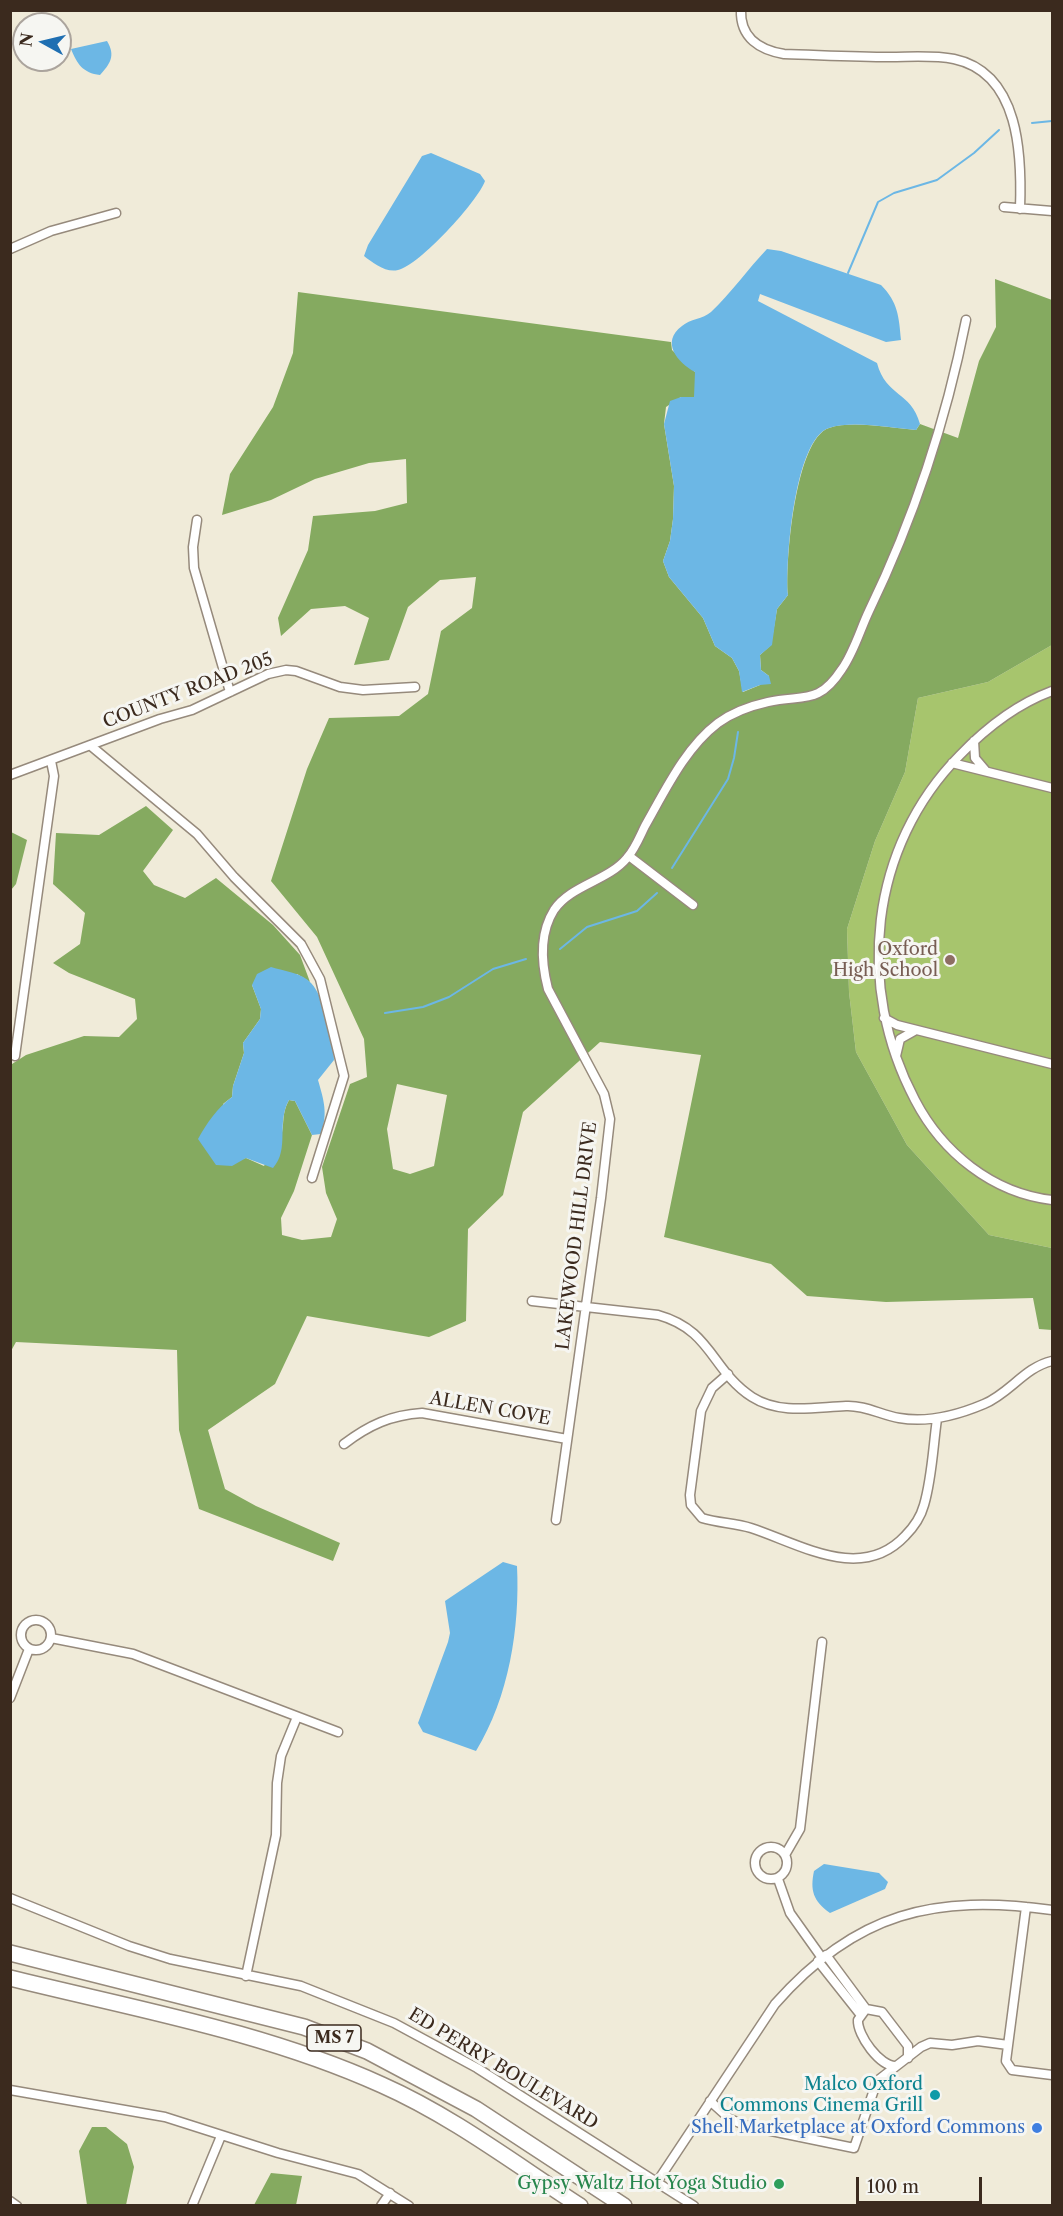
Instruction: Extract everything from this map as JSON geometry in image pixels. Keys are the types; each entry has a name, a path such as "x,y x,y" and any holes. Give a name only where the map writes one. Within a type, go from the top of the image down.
{"highway":[{"name":"MS 7","path":"10,1953 304,2027 367,2050 476,2109 624,2205"},
{"name":"MS 7","path":"10,1978 248,2037 330,2062 384,2086 440,2115 580,2205"}],"street":[{"path":"741,10 741,19 748,37 769,51 784,54 952,59 979,70 997,86 1008,104 1021,166 1020,209"},
{"path":"1004,207 1053,211"},
{"path":"10,249 51,231 116,213"},
{"name":"LAKEWOOD HILL DRIVE","path":"556,1520 610,1119 604,1094 549,989 543,970 542,948 546,927 555,909 572,894 616,869 629,855 680,766 712,728 744,709 770,701 801,700 815,694 825,689 844,667 899,550 915,507 953,385 966,320"},
{"path":"197,520 193,547 194,568 230,692"},
{"name":"COUNTY ROAD 205","path":"10,776 159,719 192,710 268,674 286,670 296,671 340,687 363,690 415,687"},
{"path":"1053,691 1005,715 974,740 951,763 927,794 908,825 885,890 877,959 884,1018 896,1059 922,1114 941,1141 963,1161 1008,1189 1053,1200"},
{"path":"974,740 975,758 987,773"},
{"path":"91,746 197,834 234,877 301,944 320,979 344,1076 312,1178"},
{"path":"15,1056 54,776 51,760"},
{"path":"951,763 1053,788"},
{"path":"629,855 693,905"},
{"path":"884,1018 916,1030 1053,1064"},
{"path":"896,1059 900,1039 916,1030"},
{"path":"532,1301 658,1315 675,1319 704,1341 728,1374 752,1397 772,1405 794,1409 847,1406 872,1409 899,1418 937,1419 986,1404 1027,1373 1053,1361"},
{"path":"728,1374 712,1388 700,1411 690,1495 691,1505 702,1518 752,1528 822,1555 841,1559 868,1558 893,1547 909,1532 924,1507 937,1419"},
{"name":"ALLEN COVE","path":"344,1444 379,1421 401,1414 422,1413 567,1439"},
{"path":"43,1622 50,1628 51,1638 43,1649 29,1649 21,1636 28,1623 43,1622"},
{"path":"51,1638 133,1654 338,1732"},
{"path":"778,1879 786,1871 785,1855 800,1829 822,1642"},
{"path":"10,1698 29,1649"},
{"path":"246,1976 276,1834 277,1783 281,1756 297,1717"},
{"path":"778,1879 762,1877 756,1869 756,1859 761,1851 771,1847 785,1855"},
{"path":"778,1879 790,1913 863,2012"},
{"name":"ED PERRY BOULEVARD","path":"10,1898 129,1946 170,1959 301,1986 394,2023 477,2068 694,2205"},
{"path":"657,2182 775,2004 795,1980 822,1958 872,1928 926,1910 985,1903 1053,1910"},
{"path":"1026,1907 1006,2061 1012,2070 1053,2075"},
{"path":"863,2012 882,2012 908,2046 908,2058"},
{"path":"863,2012 858,2025 860,2033 883,2062 897,2066"},
{"path":"710,2101 730,2119 747,2126 854,2148 877,2081 921,2047 930,2043 952,2045 978,2041 1008,2045"},
{"path":"10,2090 138,2110 358,2174 409,2205"},
{"path":"192,2205 221,2136"},
{"path":"381,2205 390,2193"},
{"path":"10,2201 17,2205"}],"green space":[{"path":"995,279 1052,300 1052,645 988,682 918,698 905,772 875,841 847,929 849,992 856,1052 907,1145 989,1235 1052,1248 1052,1330 1039,1329 1033,1298 886,1302 807,1296 771,1264 664,1237 701,1055 600,1042 523,1112 503,1195 468,1229 466,1321 429,1337 307,1316 275,1384 208,1430 225,1489 256,1506 340,1543 333,1561 199,1509 179,1430 177,1350 16,1342 11,1351 11,1062 12,1064 26,1055 84,1036 119,1037 137,1019 135,999 69,973 53,963 80,944 85,913 53,884 56,833 99,835 146,806 173,830 143,871 154,885 185,898 216,878 273,925 300,955 310,982 297,974 252,985 261,1009 260,1019 243,1043 244,1053 233,1086 232,1097 223,1104 237,1160 246,1158 264,1166 280,1141 289,1100 295,1101 312,1135 294,1191 281,1218 282,1235 302,1240 331,1237 337,1219 326,1193 322,1167 350,1084 367,1077 364,1039 317,937 271,881 307,769 329,718 399,716 428,694 441,631 472,608 476,577 440,580 408,607 389,660 354,665 369,618 345,606 311,609 281,636 278,618 308,550 313,516 375,511 407,503 406,459 369,463 315,479 271,500 222,515 230,474 273,407 293,353 298,292 671,342 672,350 695,372 695,397 681,397 666,407 664,424 674,486 670,541 663,561 669,577 703,618 715,646 732,658 739,671 743,692 760,685 769,676 761,670 760,655 771,645 777,609 788,595 788,557 795,504 800,478 808,454 817,437 829,428 838,426 884,426 916,430 920,424 958,438 979,361 996,327","holes":["397,1084 447,1095 434,1166 410,1174 393,1169 387,1129"]},
{"name":"Oxford High School","path":"1052,645 1052,1248 989,1235 907,1145 856,1052 849,992 847,929 875,841 905,772 918,698 988,682"},
{"path":"11,832 27,840 16,884 11,890"},
{"path":"92,2127 106,2127 127,2144 134,2167 126,2205 87,2205 79,2151"},
{"path":"271,2173 302,2176 296,2205 254,2205"}],"water":[{"path":"107,41 110,46 111,60 100,75 89,72 81,67 72,49"},
{"path":"431,153 480,174 485,181 460,217 433,245 407,266 393,271 384,269 364,256 368,245 422,156"},
{"path":"767,249 781,251 881,285 887,291 897,310 901,340 886,342 760,294 758,301 877,363 886,382 911,405 920,424 916,430 884,426 839,426 829,428 817,437 807,454 794,504 788,557 788,595 777,609 772,645 760,655 761,670 769,676 771,684 760,685 742,692 739,671 732,658 715,646 703,618 669,577 663,561 670,541 674,486 664,424 670,401 681,397 694,397 695,372 674,352 672,339 676,332 685,324 711,312"},
{"path":"271,967 298,975 311,983 324,1009 334,1060 318,1080 324,1107 323,1127 321,1134 312,1135 295,1101 289,1100 283,1118 281,1153 273,1168 246,1158 232,1166 216,1165 198,1139 213,1116 232,1097 233,1086 244,1053 243,1043 260,1019 261,1009 252,985 257,974"},
{"path":"503,1562 517,1566 514,1638 497,1708 476,1751 423,1732 418,1723 450,1633 445,1601"},
{"path":"824,1864 879,1873 888,1882 885,1889 830,1913 816,1899 812,1884 814,1871"}],"waterway":[{"path":"1032,123 1052,121"},
{"path":"848,273 878,202 894,193 937,180 974,153 999,130"},
{"path":"672,868 728,779 738,732"},
{"path":"560,949 587,927 637,911 657,893"},
{"path":"385,1013 423,1007 449,997 493,969 526,959"}],"place":[{"name":"Oxford High School","path":"950,960"},
{"name":"Malco Oxford Commons Cinema Grill","path":"935,2095"},
{"name":"Shell Marketplace at Oxford Commons","path":"1037,2128"},
{"name":"Gypsy Waltz Hot Yoga Studio","path":"779,2184"}]}
